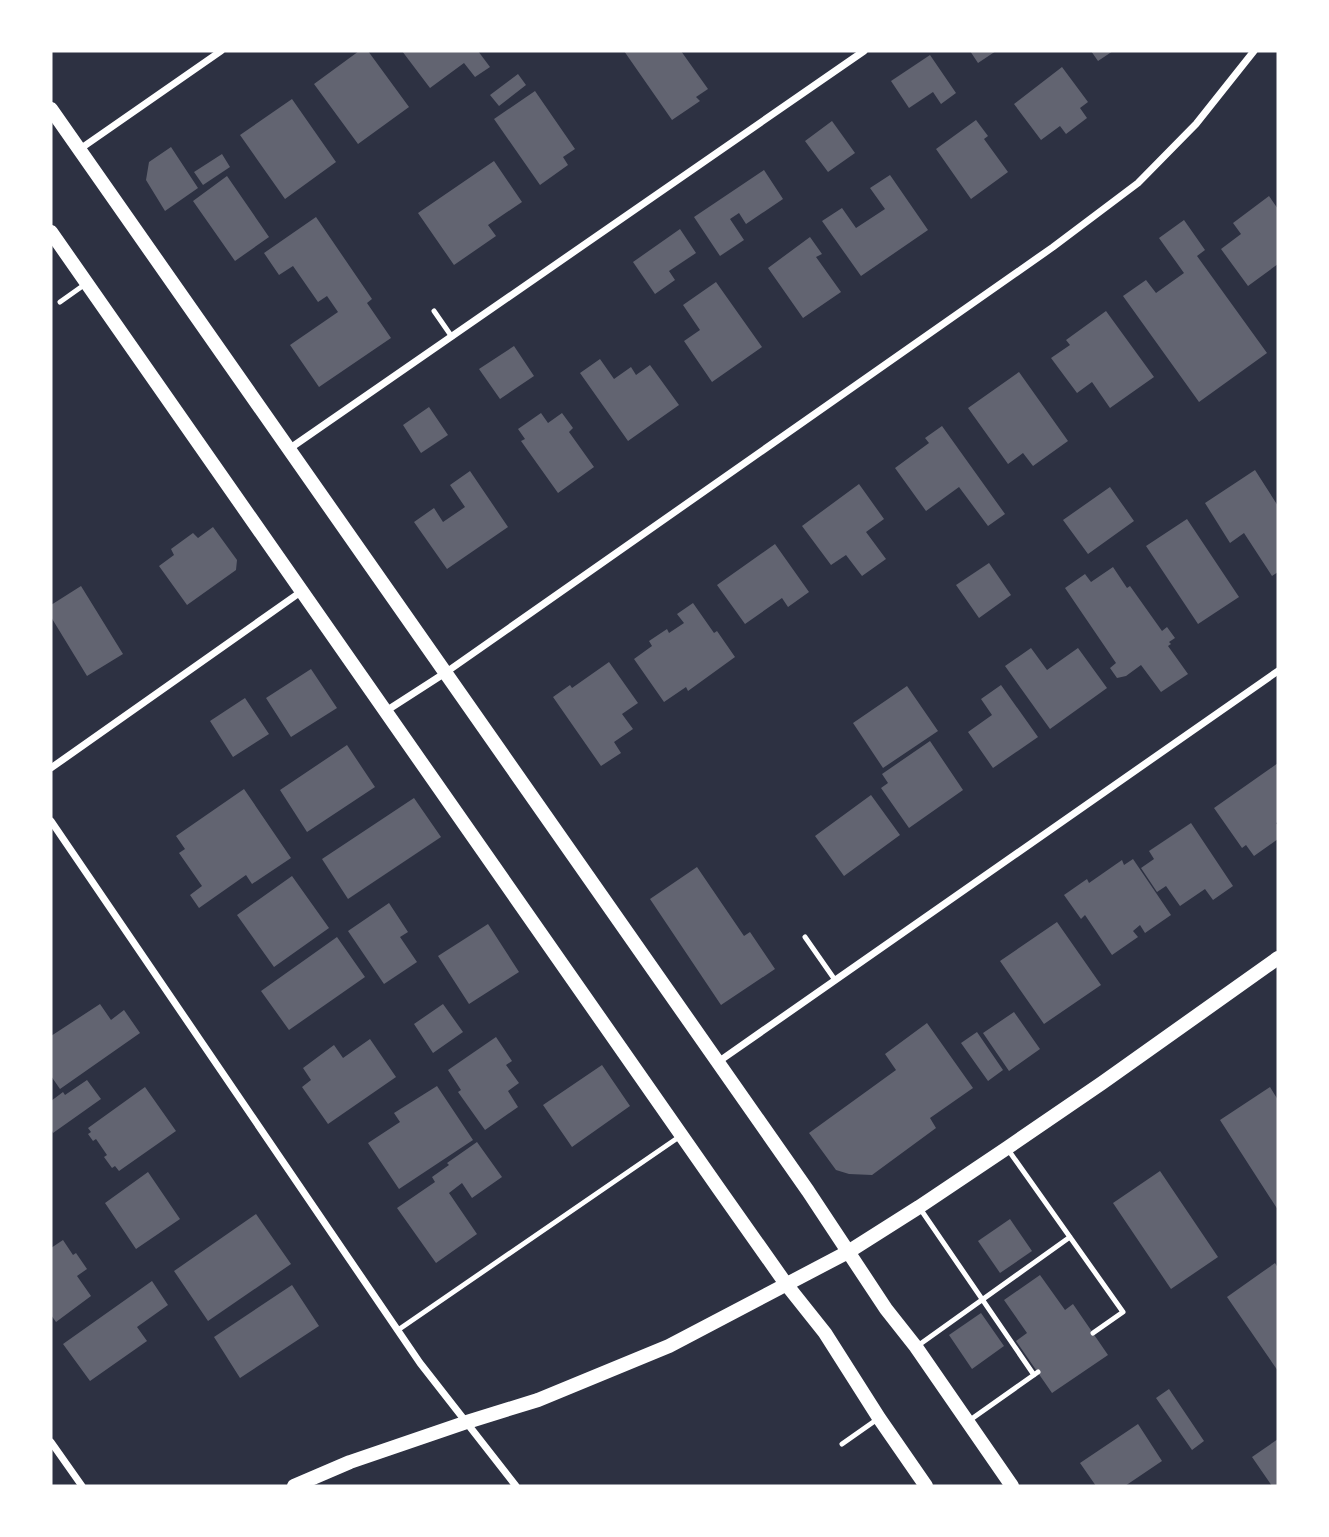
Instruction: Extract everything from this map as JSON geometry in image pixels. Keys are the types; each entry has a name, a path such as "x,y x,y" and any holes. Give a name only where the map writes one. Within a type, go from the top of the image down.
{"main road":[{"path":"51,109 1012,1486"},
{"path":"51,232 786,1284 825,1333 926,1486"},
{"path":"294,1486 350,1462 538,1400 669,1346 849,1252 1102,1083 1278,958"}],"street":[{"path":"79,149 220,51"},
{"path":"289,450 864,51"},
{"path":"385,711 445,673 1042,255 1138,183 1196,124 1254,51"},
{"path":"51,768 302,591"},
{"path":"718,1062 1278,670"},
{"path":"51,821 420,1363 516,1486"},
{"path":"51,1442 82,1486"}],"lane":[{"path":"60,302 87,283"},
{"path":"434,311 452,337"},
{"path":"805,937 835,980"},
{"path":"398,1330 682,1135"},
{"path":"1007,1148 1123,1312 1093,1333"},
{"path":"919,1207 1036,1373 968,1422"},
{"path":"916,1347 1070,1237"},
{"path":"842,1444 879,1418"}],"building":[{"path":"359,51 368,51 409,107 358,144 314,84"},
{"path":"402,51 478,51 490,67 475,77 464,63 430,88"},
{"path":"624,51 681,51 708,89 696,97 700,101 672,120"},
{"path":"970,51 996,51 978,63"},
{"path":"1091,51 1113,51 1098,61"},
{"path":"930,55 956,93 941,104 933,92 909,108 891,81"},
{"path":"1062,67 1088,102 1080,108 1087,118 1066,134 1060,126 1041,140 1014,104"},
{"path":"518,74 526,85 499,106 490,95"},
{"path":"535,91 575,149 563,157 568,165 540,185 494,119"},
{"path":"292,99 336,162 285,199 240,135"},
{"path":"976,120 988,136 984,139 1008,172 971,199 936,149"},
{"path":"832,121 855,153 828,172 805,141"},
{"path":"171,147 198,188 165,211 146,180 149,162"},
{"path":"222,154 230,167 203,185 194,172"},
{"path":"494,161 522,202 488,225 496,236 454,265 418,213"},
{"path":"764,170 783,199 746,224 739,213 730,219 744,240 720,256 694,217"},
{"path":"890,175 928,230 861,276 822,221 842,208 856,228 885,209 870,188"},
{"path":"227,176 269,237 235,261 193,201"},
{"path":"1269,196 1278,209 1278,264 1248,286 1221,249 1241,234 1233,223"},
{"path":"316,217 372,299 367,303 391,338 319,387 290,345 338,312 327,296 318,302 293,266 279,275 264,253"},
{"path":"1184,220 1205,250 1197,256 1267,353 1199,402 1123,296 1146,280 1156,293 1184,273 1159,238"},
{"path":"680,229 696,253 669,271 675,280 655,294 633,262"},
{"path":"810,237 822,254 816,257 841,292 803,318 768,268"},
{"path":"716,282 762,347 712,382 684,341 700,330 683,305"},
{"path":"1106,311 1154,377 1110,408 1092,382 1077,393 1051,358 1070,345 1066,340"},
{"path":"514,346 534,376 500,399 479,369"},
{"path":"600,359 614,379 631,367 636,375 650,365 679,405 628,441 580,373"},
{"path":"1019,372 1068,441 1033,466 1023,453 1008,464 968,408"},
{"path":"429,407 448,435 421,453 403,425"},
{"path":"541,413 548,423 562,413 573,428 569,432 594,467 558,493 521,441 525,439 518,429"},
{"path":"942,426 1005,514 988,526 959,487 926,511 895,468 929,443 925,438"},
{"path":"1255,470 1278,506 1278,572 1272,576 1244,533 1230,543 1205,503"},
{"path":"470,471 508,527 447,569 414,522 434,508 443,522 465,507 450,485"},
{"path":"859,484 884,519 866,532 886,559 862,576 846,555 831,565 802,526"},
{"path":"1110,487 1134,521 1088,554 1063,520"},
{"path":"1187,519 1239,597 1198,624 1146,546"},
{"path":"213,527 237,560 236,570 187,605 159,566 174,555 171,549 193,533 198,538"},
{"path":"775,544 809,592 788,607 782,598 745,624 717,585"},
{"path":"989,563 1011,595 979,618 956,585"},
{"path":"1113,567 1162,631 1167,627 1175,638 1168,646 1188,674 1161,692 1141,665 1126,676 1117,678 1110,668 1116,663 1065,588 1085,574 1091,582"},
{"path":"81,586 123,654 87,676 51,617 51,605"},
{"path":"693,603 735,657 688,691 686,687 664,702 634,659 652,646 649,641 667,629 669,633 684,623 677,614"},
{"path":"1031,648 1047,670 1078,648 1107,688 1050,729 1005,666"},
{"path":"609,662 638,703 622,714 633,729 614,742 621,753 601,766 553,697 570,685 572,688"},
{"path":"311,669 337,708 291,737 266,698"},
{"path":"1001,685 1038,737 993,768 968,732 992,715 981,699"},
{"path":"907,686 938,731 883,768 853,723"},
{"path":"245,698 269,734 233,757 210,721"},
{"path":"930,741 963,790 909,828 881,788 888,783 882,774"},
{"path":"347,745 375,787 307,832 280,790"},
{"path":"1278,763 1278,839 1254,856 1246,845 1242,848 1214,808"},
{"path":"244,789 291,858 252,884 246,875 199,908 190,895 202,886 179,853 185,849 176,836"},
{"path":"871,795 900,835 844,876 815,836"},
{"path":"414,798 441,837 348,899 322,859"},
{"path":"1191,823 1233,886 1213,900 1205,889 1180,906 1166,886 1157,892 1141,868 1154,859 1149,851"},
{"path":"1133,859 1171,915 1145,933 1140,925 1133,931 1138,937 1112,955 1085,915 1081,919 1064,895 1087,879 1089,883 1122,860 1124,865"},
{"path":"697,867 744,936 750,932 775,969 721,1005 650,899"},
{"path":"292,876 329,928 274,967 237,915"},
{"path":"389,903 408,932 400,937 417,962 384,984 348,931"},
{"path":"1057,922 1101,985 1044,1024 1000,961"},
{"path":"488,924 519,972 469,1004 438,956"},
{"path":"337,937 365,977 289,1030 261,991"},
{"path":"100,1004 111,1020 124,1010 140,1033 60,1089 51,1076 51,1036"},
{"path":"443,1004 463,1032 433,1053 414,1024"},
{"path":"1014,1012 1040,1049 1009,1071 983,1033"},
{"path":"927,1023 973,1088 930,1118 936,1128 872,1175 849,1174 836,1170 809,1133 896,1070 885,1054"},
{"path":"977,1032 1003,1070 988,1081 961,1043"},
{"path":"496,1037 512,1061 506,1065 519,1083 508,1091 518,1107 485,1130 458,1092 461,1090 448,1070"},
{"path":"370,1039 396,1077 328,1124 302,1087 311,1080 303,1068 334,1045 343,1058"},
{"path":"602,1065 630,1106 572,1147 543,1105"},
{"path":"87,1080 101,1099 53,1133 51,1101"},
{"path":"437,1086 473,1140 399,1189 368,1143 400,1122 394,1113"},
{"path":"145,1087 176,1131 119,1171 115,1166 112,1168 104,1157 107,1155 96,1139 93,1141 88,1134 91,1132 88,1128"},
{"path":"1270,1087 1278,1100 1278,1210 1220,1120"},
{"path":"477,1142 502,1177 472,1198 462,1183 449,1193 477,1234 436,1263 397,1208 435,1182 432,1177"},
{"path":"1160,1171 1218,1257 1171,1289 1113,1203"},
{"path":"148,1172 180,1219 136,1249 105,1203"},
{"path":"256,1214 291,1264 208,1321 174,1271"},
{"path":"1010,1219 1032,1251 1000,1273 978,1241"},
{"path":"63,1240 87,1269 77,1276 91,1296 56,1322 51,1315 51,1248"},
{"path":"1275,1263 1278,1268 1278,1371 1227,1297"},
{"path":"1040,1275 1065,1310 1073,1304 1108,1355 1052,1393 1016,1341 1027,1333 1004,1300"},
{"path":"152,1281 168,1305 137,1327 147,1341 90,1381 63,1344"},
{"path":"292,1285 319,1326 240,1378 214,1337"},
{"path":"981,1313 1004,1346 972,1369 949,1335"},
{"path":"1169,1389 1204,1441 1192,1450 1156,1398"},
{"path":"1138,1424 1162,1461 1125,1486 1096,1486 1080,1463"},
{"path":"1278,1439 1278,1486 1272,1486 1252,1457"}]}
